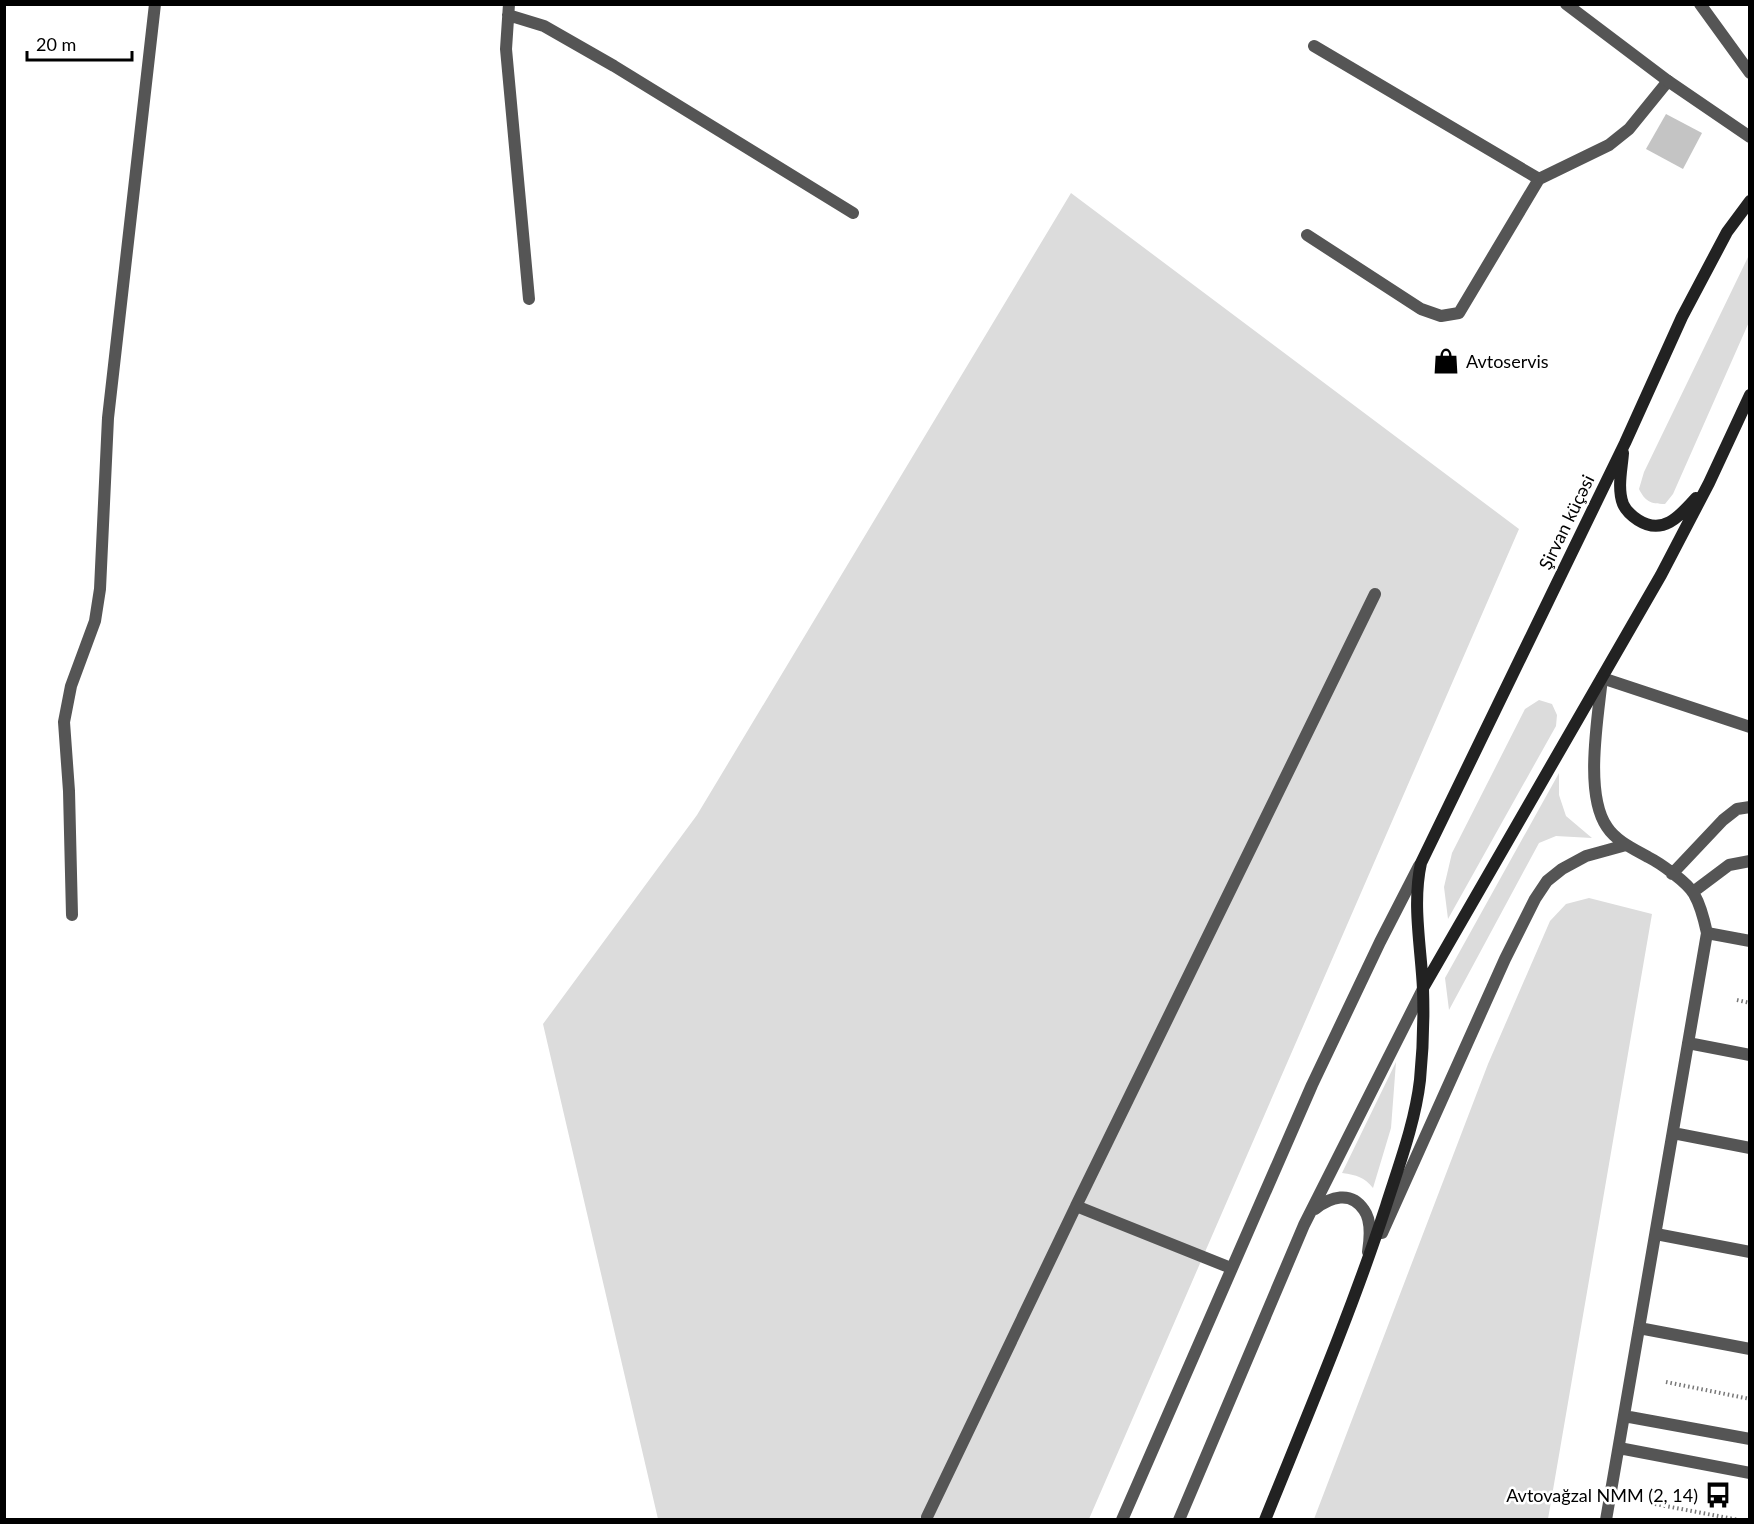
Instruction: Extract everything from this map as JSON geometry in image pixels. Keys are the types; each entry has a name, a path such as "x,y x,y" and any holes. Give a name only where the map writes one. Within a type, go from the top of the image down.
{"main road":[{"name":"Şirvan küçəsi","path":"1265,1520 1365,1269 1414,1110 1420,1069 1423,989 1416,893 1421,862 1682,317 1727,232 1749,201"},
{"path":"1423,989 1661,575 1709,483 1749,395"},
{"path":"1624,442 1620,482 1623,503 1630,515 1644,524 1659,526 1671,523 1709,483"}],"street":[{"path":"72,915 69,791 64,722 71,686 95,621 100,589 108,418 155,4"},
{"path":"1566,4 1668,81 1749,137"},
{"path":"1700,4 1749,73"},
{"path":"529,299 506,49 509,10 544,26 614,66 852,213"},
{"path":"1314,46 1539,178"},
{"path":"1307,235 1421,309 1442,316 1459,313 1539,178 1609,145 1629,129 1668,81"},
{"path":"927,1517 1375,594"},
{"path":"1606,1520 1707,933 1703,914 1693,892 1655,860 1626,845 1607,827 1597,802 1594,776 1602,678 1749,727"},
{"path":"1672,874 1724,820 1737,809 1749,807"},
{"path":"1365,1269 1505,959 1535,899 1548,881 1562,869 1586,856 1626,845"},
{"path":"1693,892 1729,865 1749,861"},
{"path":"1122,1520 1317,1074 1421,862"},
{"path":"1707,933 1749,941"},
{"path":"1179,1520 1304,1225 1423,989"},
{"path":"1688,1043 1749,1054"},
{"path":"1672,1133 1749,1148"},
{"path":"1304,1225 1314,1210 1327,1199 1340,1197 1352,1200 1364,1210 1369,1224 1365,1269"},
{"path":"1076,1206 1231,1268"},
{"path":"1656,1234 1749,1252"},
{"path":"1639,1328 1749,1349"},
{"path":"1624,1416 1749,1439"},
{"path":"1619,1448 1749,1473"}],"path":[{"path":"1737,1000 1749,1003"},
{"path":"1666,1382 1749,1399"},
{"path":"1655,1503 1739,1520"}],"shaded area":[{"path":"1071,193 1519,529 1089,1519 658,1519 543,1024 697,815"},
{"path":"1749,255 1749,322 1673,494 1665,504 1652,502 1643,496 1639,489 1644,472"},
{"path":"1539,700 1552,704 1557,715 1556,726 1448,919 1444,887 1452,853 1525,709"},
{"path":"1559,773 1559,795 1566,816 1592,838 1556,836 1539,843 1449,1010 1445,978"},
{"path":"1589,898 1652,914 1548,1519 1314,1519 1488,1064 1550,921 1566,904"},
{"path":"1396,1062 1391,1128 1373,1188 1360,1177 1342,1173"}],"building":[{"path":"1666,114 1702,133 1683,169 1646,149"}],"place":[{"name":"Avtoservis","path":"1446,361"},
{"name":"Avtovağzal NMM (2, 14)","path":"1718,1495"}]}
